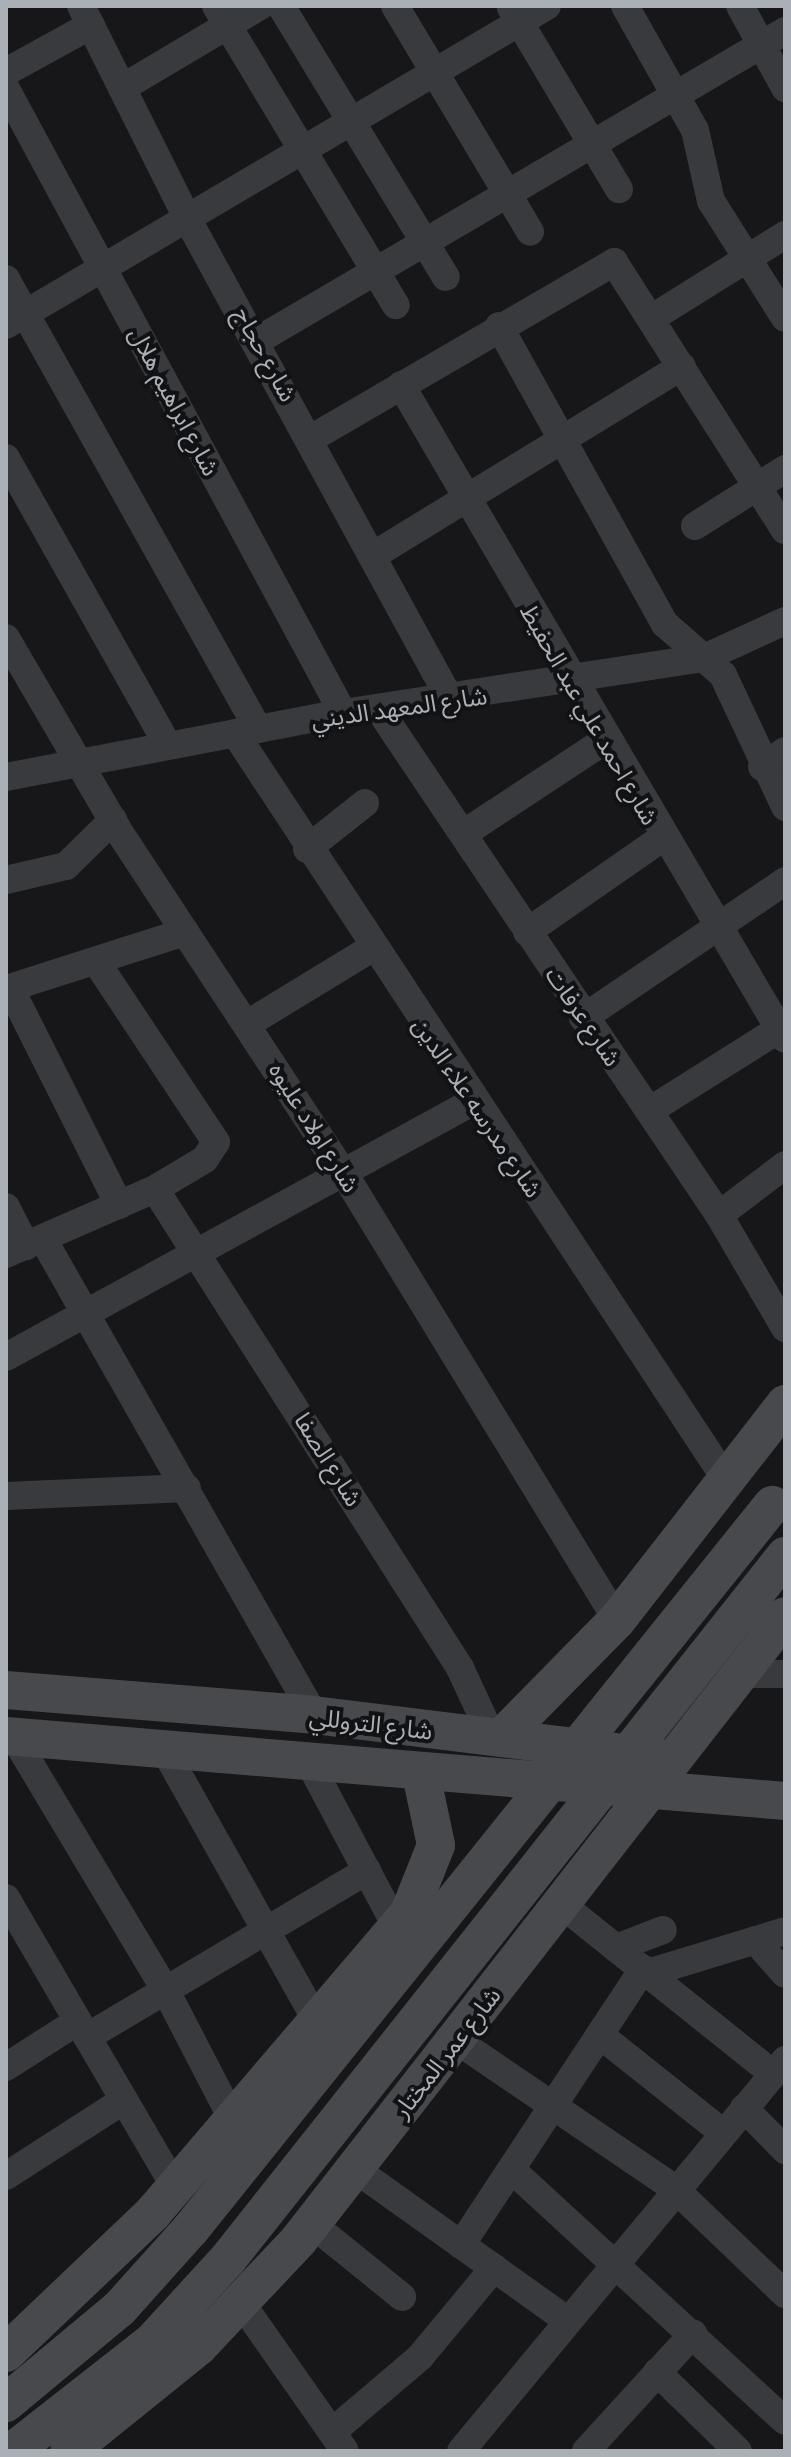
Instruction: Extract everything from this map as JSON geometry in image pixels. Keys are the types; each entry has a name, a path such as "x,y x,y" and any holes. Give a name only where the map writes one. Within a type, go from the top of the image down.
{"main road":[{"path":"496,1737 626,1607 785,1404"},
{"path":"6,2403 119,2309 190,2230 778,1497"},
{"path":"13,2451 152,2342 228,2259 785,1556"},
{"path":"626,1607 655,1628 683,1656 739,1674"},
{"name":"شارع عمر المختار","path":"69,2451 242,2304 312,2224 785,1616"},
{"name":"شارع التروللي","path":"6,1690 314,1715 674,1759 724,1794"},
{"name":"شارع التروللي","path":"10,1736 308,1760 421,1774 644,1794 724,1794 785,1801"},
{"path":"6,2353 164,2200 397,1928 428,1879 436,1826 421,1774"},
{"path":"428,1879 474,1877 495,1888 522,1927 525,1950"},
{"path":"164,2200 163,2252 181,2275 204,2293 242,2304"}],"street":[{"path":"122,88 222,16 260,6"},
{"path":"281,6 446,277"},
{"path":"395,6 530,232"},
{"path":"16,319 435,73 515,14 547,6"},
{"path":"625,6 678,94 711,201 785,318"},
{"path":"740,6 774,38 785,88"},
{"path":"515,14 619,189"},
{"path":"6,72 86,16"},
{"name":"شارع حجاج","path":"86,16 187,218 260,339 451,701"},
{"path":"222,16 396,305"},
{"path":"260,339 774,38"},
{"name":"شارع ابراهيم هلال","path":"6,89 343,713"},
{"path":"652,318 785,235"},
{"path":"312,438 499,326 614,262 785,530"},
{"name":"شارع مدرسه علاء الدين","path":"6,279 16,319 246,731 307,849 725,1478"},
{"path":"499,326 566,440 665,624 682,647 704,658 723,675 762,767 785,807"},
{"path":"374,555 468,502 682,366"},
{"name":"شارع احمد علي عبد الحفيظ","path":"401,385 604,741 782,1034"},
{"path":"6,458 168,745"},
{"path":"695,526 785,469"},
{"name":"شارع المعهد الديني","path":"6,777 343,713 451,701 704,658 785,621"},
{"name":"شارع اولاد عليوه","path":"6,638 113,820 185,932 249,1023 626,1607"},
{"name":"شارع عرفات","path":"378,708 583,1018 719,1215 785,1328"},
{"path":"463,834 604,741"},
{"path":"762,767 785,751"},
{"path":"307,849 365,803"},
{"path":"6,880 66,866 113,820"},
{"path":"527,932 662,838"},
{"path":"583,1018 785,881"},
{"path":"119,1205 8,989 99,966 185,932"},
{"path":"249,1023 372,948"},
{"path":"25,1246 155,1189 205,1159 216,1142 99,966"},
{"path":"649,1111 782,1034"},
{"path":"6,1357 202,1255 474,1101"},
{"path":"719,1215 785,1165"},
{"name":"شارع الصفا","path":"155,1189 202,1255 460,1668 496,1737"},
{"path":"6,1207 25,1246 88,1317 314,1715"},
{"path":"6,1496 187,1488"},
{"path":"739,1674 785,1674"},
{"path":"10,1736 166,1991 233,2120"},
{"path":"164,1749 317,2022"},
{"path":"308,1760 397,1928"},
{"path":"6,2067 166,1991 367,1871"},
{"path":"6,1898 14,1932 83,2029 124,2100 164,2200"},
{"path":"461,2451 612,2263 779,2067 645,1971 561,1904"},
{"path":"616,1948 663,1930"},
{"path":"461,2245 645,1971 785,1931"},
{"path":"755,1940 785,1974"},
{"path":"600,2035 723,2133"},
{"path":"456,2040 675,2189 785,2294"},
{"path":"6,2176 124,2100"},
{"path":"744,2108 785,2150"},
{"path":"355,2169 567,2320"},
{"path":"511,2169 785,2421"},
{"path":"312,2224 402,2297"},
{"path":"242,2304 338,2441 420,2357 494,2268"},
{"path":"594,2448 693,2334"},
{"path":"657,2372 738,2451"}]}
